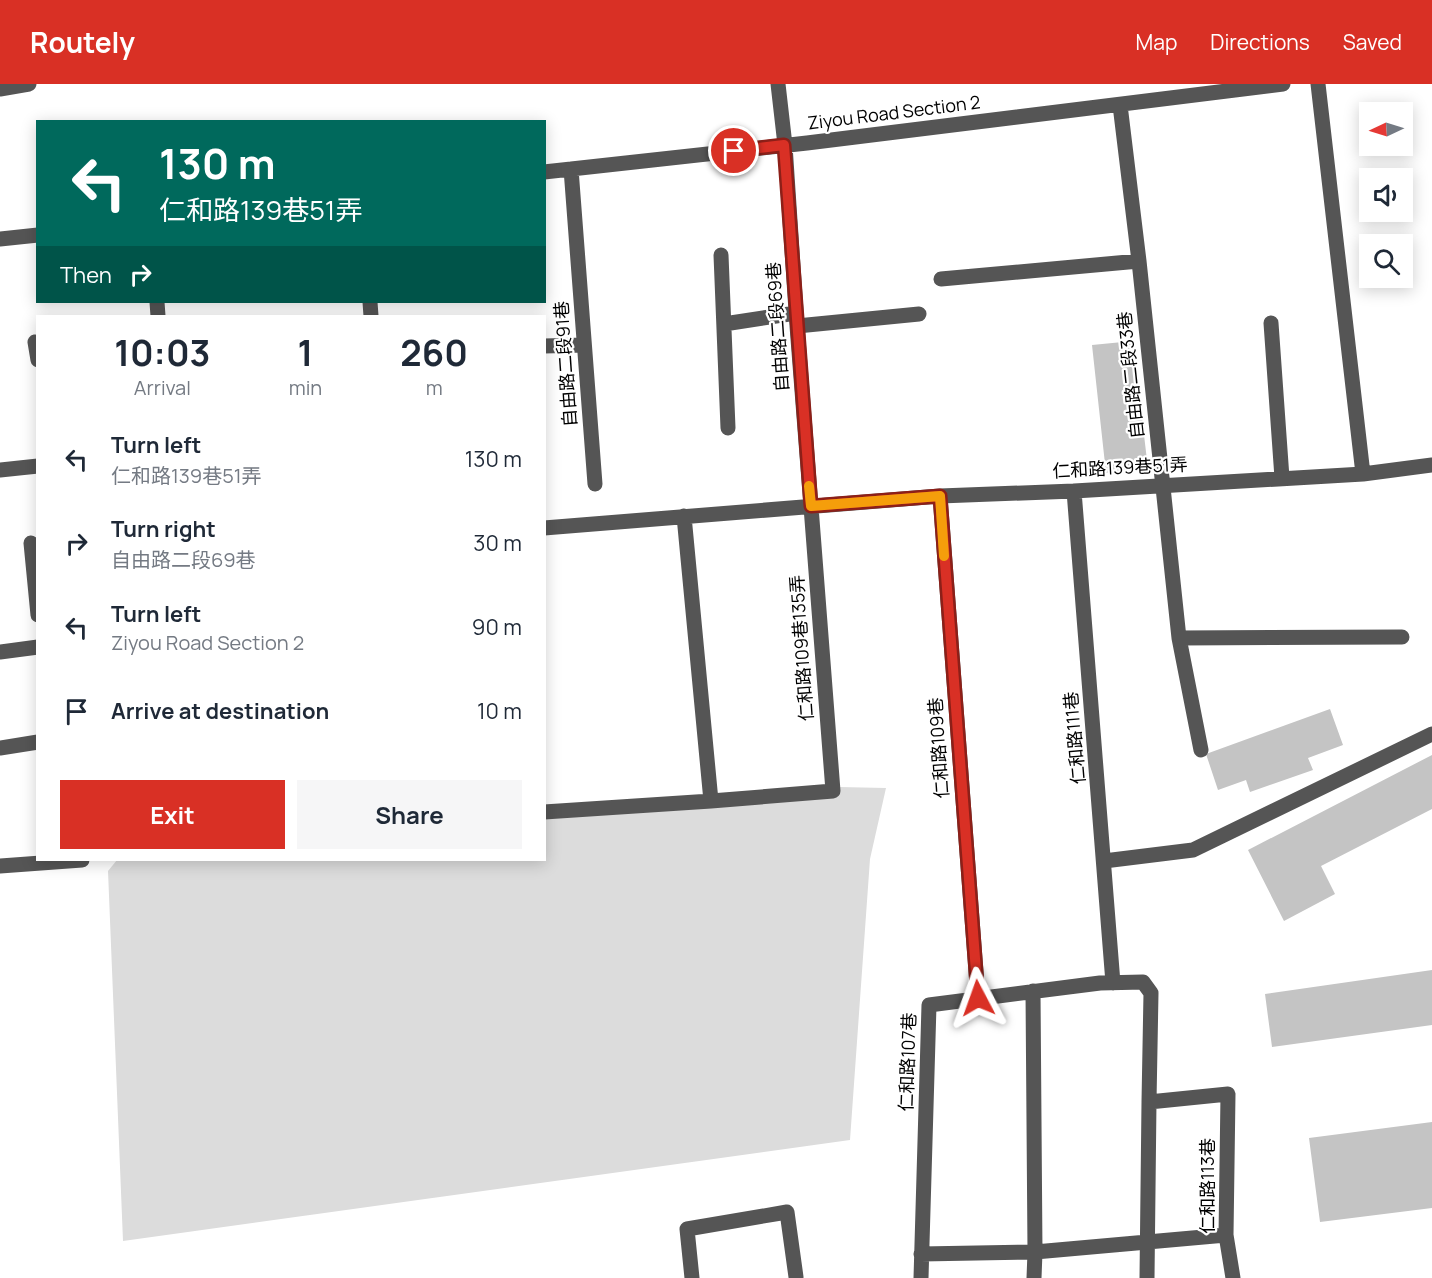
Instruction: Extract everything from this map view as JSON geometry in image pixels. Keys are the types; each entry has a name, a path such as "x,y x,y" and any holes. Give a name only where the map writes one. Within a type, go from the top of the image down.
{"street":[{"path":"0,89 29,84"},
{"name":"自由路二段69巷","path":"778,84 811,506"},
{"name":"Ziyou Road Section 2","path":"546,172 1283,84"},
{"path":"1318,84 1363,474"},
{"name":"自由路二段33巷","path":"1120,105 1179,638 1200,750"},
{"name":"自由路二段91巷","path":"571,169 595,484"},
{"path":"0,239 36,235"},
{"path":"721,255 728,428"},
{"path":"941,279 1139,261"},
{"path":"724,324 919,314"},
{"path":"1271,323 1282,478"},
{"path":"35,342 36,348"},
{"path":"546,346 584,345"},
{"name":"仁和路139巷51弄","path":"811,506 940,496 1074,491 1363,474 1432,465"},
{"path":"0,470 36,466"},
{"name":"仁和路111巷","path":"1074,491 1113,983"},
{"name":"仁和路109巷","path":"940,496 978,998"},
{"path":"546,528 811,506"},
{"name":"仁和路109巷135弄","path":"546,812 833,791 811,506"},
{"path":"684,516 711,801"},
{"path":"31,543 36,594"},
{"path":"1179,638 1402,637"},
{"path":"0,652 36,647"},
{"path":"1104,861 1193,849 1432,734"},
{"path":"0,747 36,742"},
{"path":"0,866 68,861"},
{"name":"仁和路107巷","path":"921,1278 929,1005 1033,991 1143,982 1151,993 1149,1102"},
{"path":"1033,991 1034,1278"},
{"name":"仁和路113巷","path":"1149,1102 1228,1095 1226,1235 1233,1278"},
{"path":"1147,1278 1149,1102"},
{"path":"692,1278 687,1228 787,1212 796,1277"},
{"path":"921,1254 1035,1252 1226,1235"}],"shaded area":[{"path":"839,787 886,788 870,859 850,1140 123,1241 108,871 116,861 546,861 546,818"}],"building":[{"path":"1133,341 1148,469 1106,473 1092,345"},
{"path":"1330,709 1343,745 1308,758 1313,770 1250,792 1246,780 1218,790 1206,754"},
{"path":"1432,755 1432,809 1321,866 1335,894 1284,921 1248,850"},
{"path":"1432,970 1432,1025 1272,1047 1265,994"},
{"path":"1432,1122 1432,1208 1320,1222 1309,1138"}],"slow traffic":[{"path":"809,486 811,506 940,496 944,556"}],"route":[{"path":"734,151 784,145 811,506 940,496 978,998"}]}
